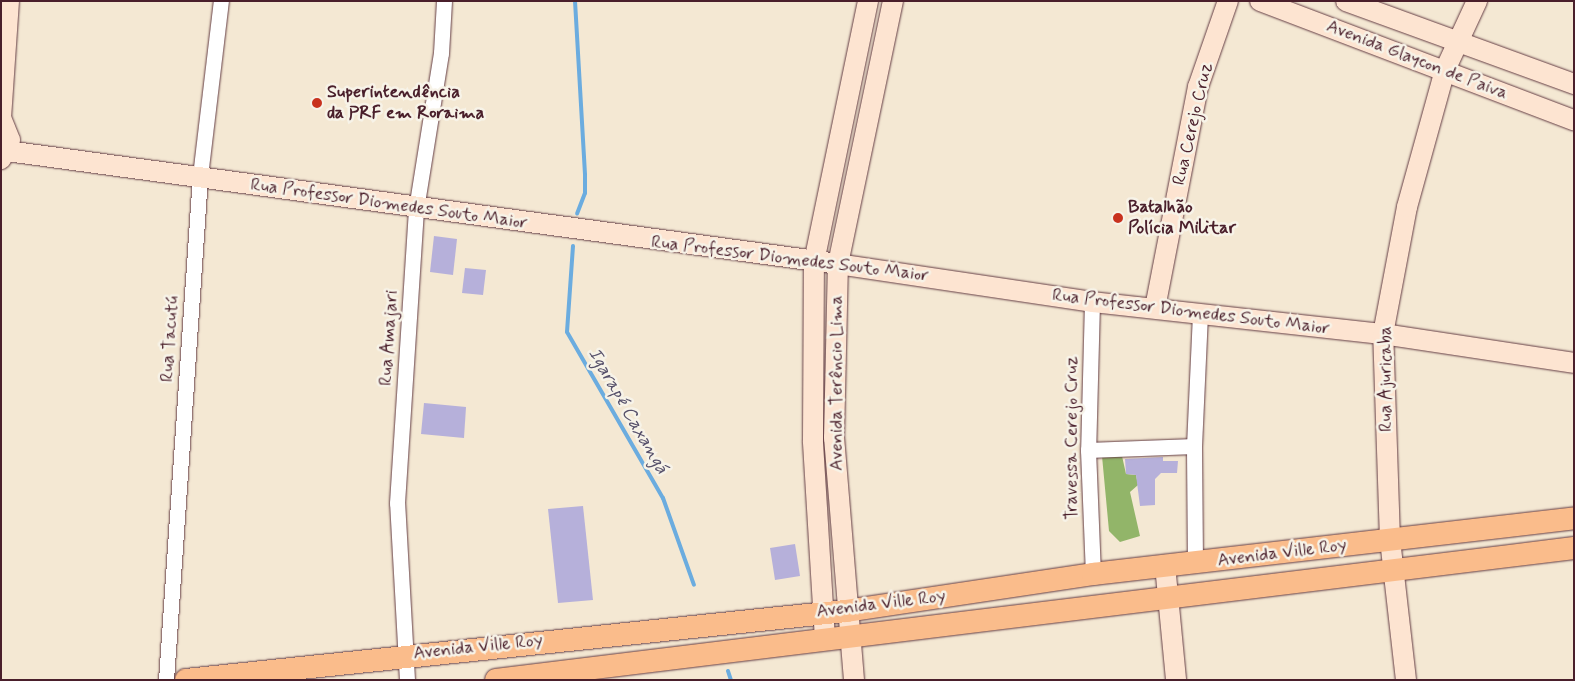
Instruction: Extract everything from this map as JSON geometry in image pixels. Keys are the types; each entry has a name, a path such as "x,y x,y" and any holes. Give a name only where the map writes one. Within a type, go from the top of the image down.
{"main road":[{"name":"Avenida Ville Roy","path":"186,680 692,624 822,611 846,611 1093,574 1574,518"},
{"name":"Avenida Ville Roy","path":"496,680 1574,548"}],"street":[{"path":"4,155 8,128 1,118 9,1"},
{"name":"Rua Tacutú","path":"166,680 200,176 221,1"},
{"name":"Rua Amajari","path":"407,680 397,503 416,209 444,1"},
{"name":"Avenida Terêncio Lima","path":"825,639 813,440 814,262 868,1"},
{"name":"Rua Cerejo Cruz","path":"1155,308 1198,87 1228,1"},
{"name":"Avenida Glaycon de Paiva","path":"1260,1 1574,120"},
{"name":"Avenida Glaycon de Paiva","path":"1346,1 1574,84"},
{"name":"Rua Ajuricaba","path":"1406,680 1390,540 1383,334 1407,207 1445,70 1456,42 1477,1"},
{"name":"Avenida Terêncio Lima","path":"854,680 848,637 834,438 838,264 888,3"},
{"name":"Rua Professor Diomedes Souto Maior","path":"4,155 200,176 561,230 838,264 1092,302 1383,334 1574,363"},
{"name":"Travessa Cerejo Cruz","path":"1092,302 1088,450 1093,574"},
{"path":"1195,563 1194,446 1200,313"},
{"path":"1088,450 1194,446"},
{"path":"1165,565 1176,680"}],"green space":[{"path":"1102,456 1122,456 1126,474 1136,475 1138,485 1130,492 1140,536 1120,542 1109,531"}],"building":[{"path":"434,236 457,239 453,275 430,272"},
{"path":"465,268 486,270 483,295 462,293"},
{"path":"424,403 466,407 464,438 421,434"},
{"path":"1163,457 1163,461 1178,461 1177,473 1161,473 1155,479 1155,505 1140,506 1136,475 1126,474 1125,459"},
{"path":"583,506 593,600 558,603 548,509"},
{"path":"795,544 800,576 775,580 770,548"}],"waterway":[{"name":"Igarapé Caxangá","path":"575,1 585,175 585,193 577,214"},
{"name":"Igarapé Caxangá","path":"573,246 567,332 663,498 694,585"},
{"name":"Igarapé Caxangá","path":"728,671 731,680"}],"place":[{"name":"Superintendência da PRF em Roraima","path":"317,103"},
{"name":"Batalhão Polícia Militar","path":"1118,218"}]}
